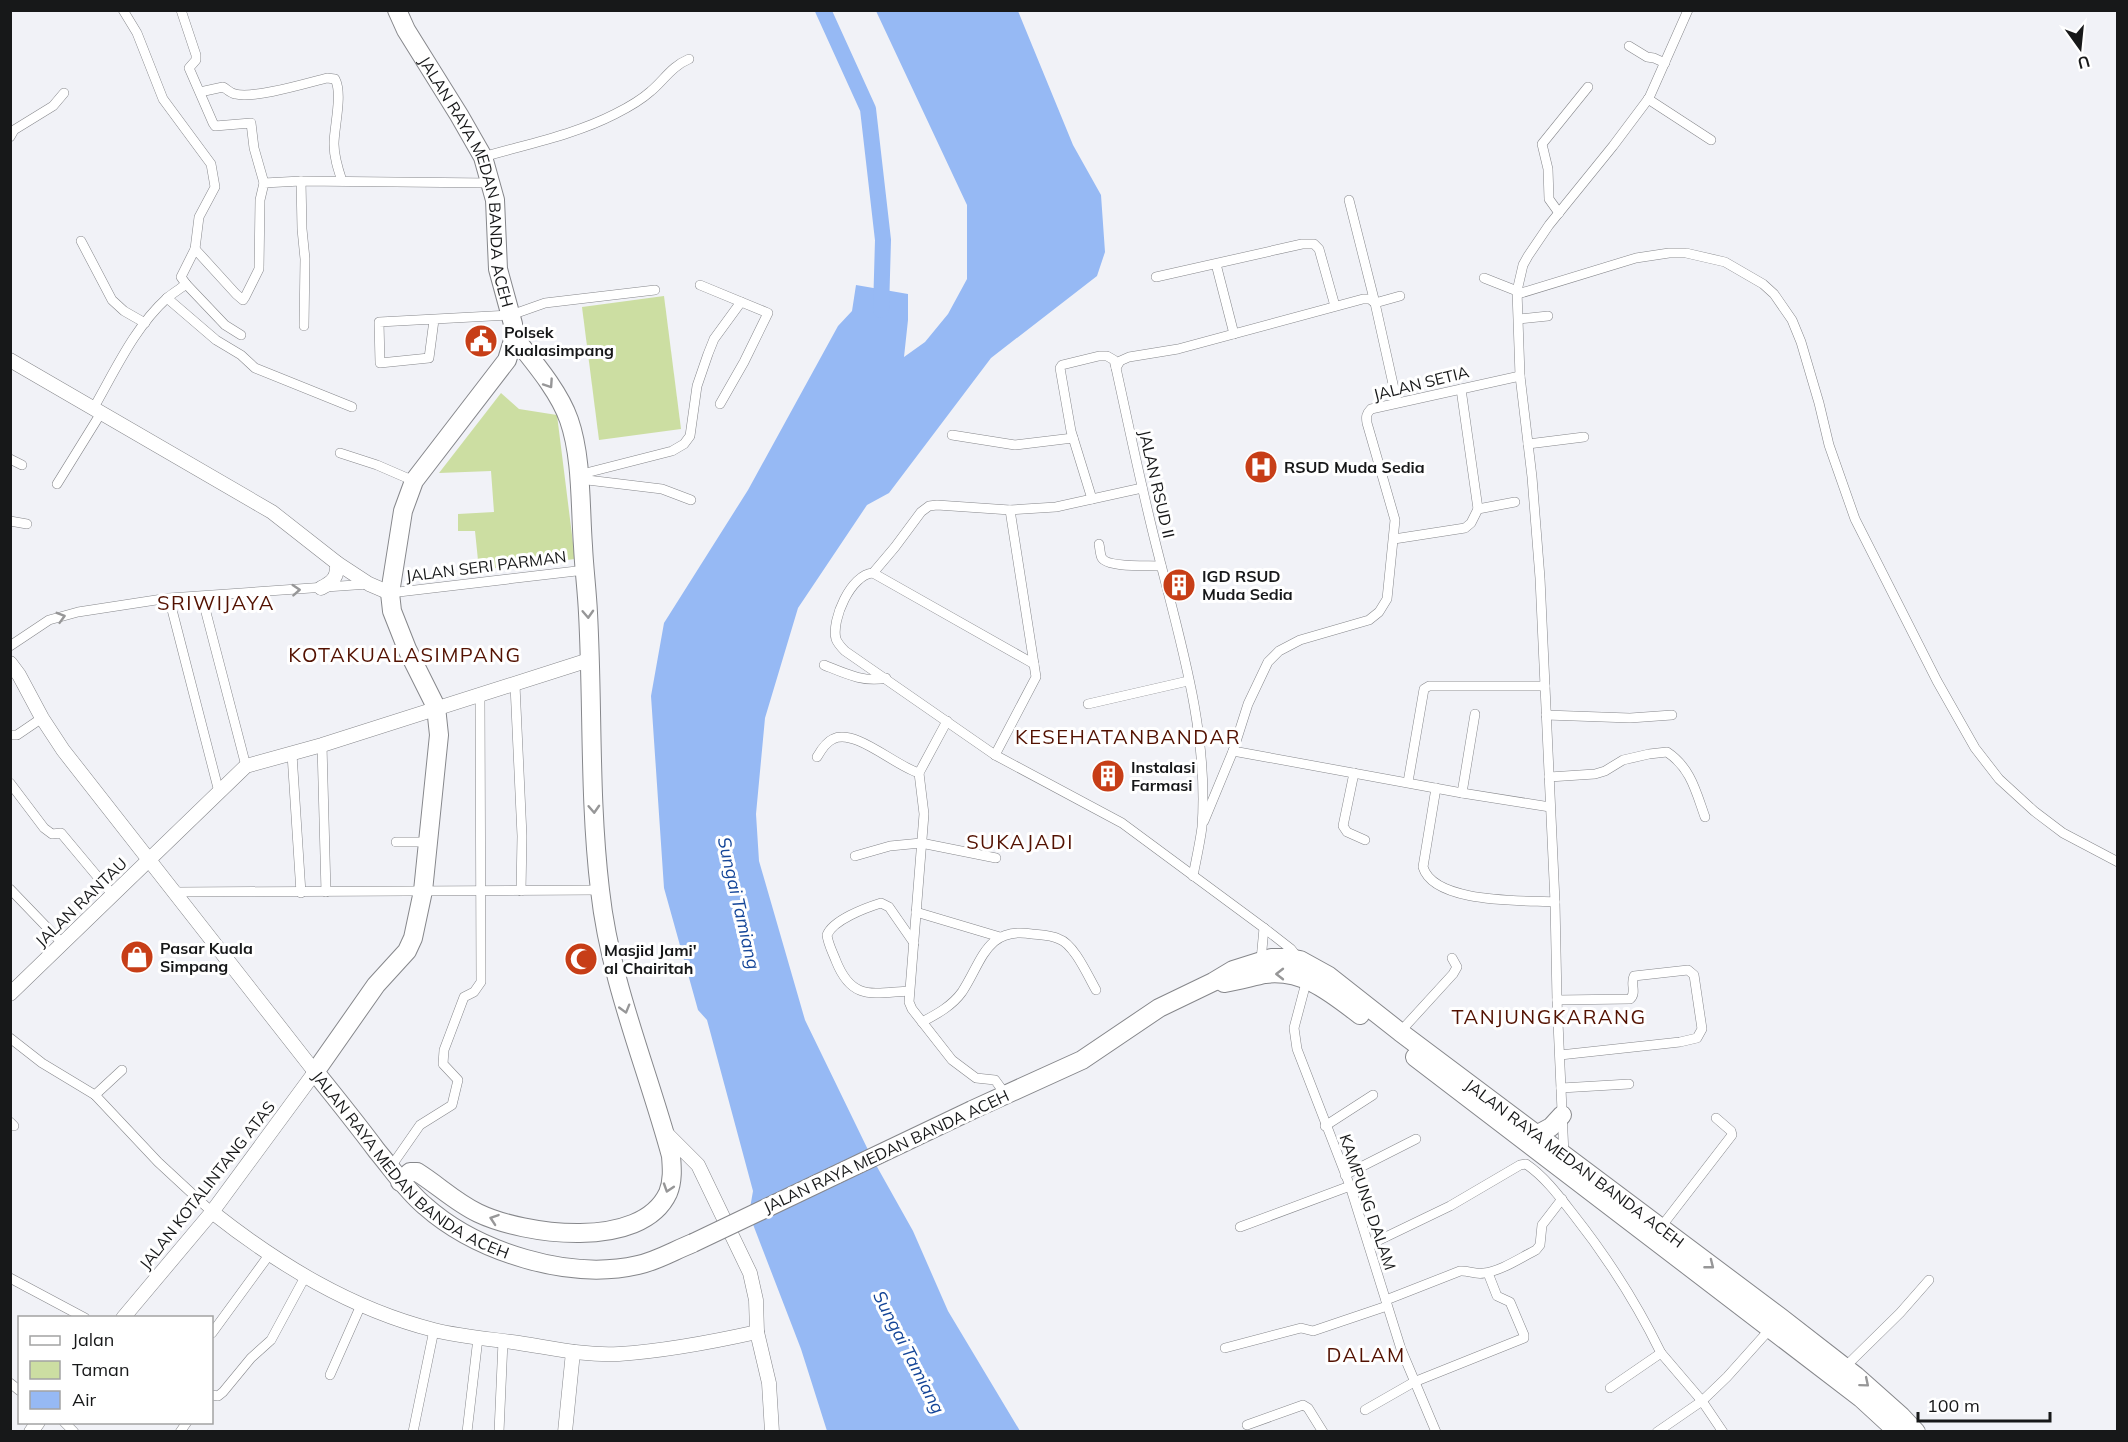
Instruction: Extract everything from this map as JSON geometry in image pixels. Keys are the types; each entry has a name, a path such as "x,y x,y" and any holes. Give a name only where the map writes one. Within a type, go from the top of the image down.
{"highway":[{"name":"JALAN RAYA MEDAN BANDA ACEH","path":"397,10 406,30 483,157 495,200 498,269 511,315 514,337 507,360 414,481 403,511 390,592 392,611 407,649 436,707 440,744 423,891 407,951 376,985 315,1072 395,1175 424,1205 445,1223 461,1232 544,1265 585,1270 626,1268 641,1264 693,1243 1082,1060 1159,1008 1233,970 1261,960 1278,957 1300,960 1329,976 1400,1032 1553,1164 1861,1398 1900,1424 1916,1431"},
{"path":"395,1175 417,1172 458,1202 478,1213 521,1228 579,1232 626,1227 639,1222 652,1213 669,1191 672,1173 671,1156 664,1131 619,989 600,890 594,807 585,570 578,477 569,418 551,386 514,337"},
{"path":"507,360 531,359"},
{"name":"JALAN RAYA MEDAN BANDA ACEH","path":"1213,982 1229,982 1277,973 1307,979 1466,1088 1538,1134 1553,1164 1661,1227 1845,1367 1900,1424"},
{"path":"1538,1134 1551,1127 1562,1115"}],"street":[{"path":"123,10 136,33 163,99 211,164 215,187 199,217 195,249 181,277 220,320 240,335"},
{"path":"181,10 196,55 196,60 189,68 215,126 251,123 254,148 264,183 260,200 259,269 243,300 195,249"},
{"path":"1689,10 1648,99 1528,256 1523,265 1517,292 1520,376 1540,578 1556,902 1562,1115 1553,1164 1562,1199 1641,1312 1661,1353 1702,1401 1723,1431"},
{"path":"1629,46 1647,57 1665,63"},
{"path":"483,157 574,132 617,114 650,93 674,67 690,59"},
{"path":"200,92 223,87 234,94 277,91 327,78 335,79 338,88 335,161 342,181"},
{"path":"1559,213 1549,199 1548,168 1542,144 1588,87"},
{"path":"10,137 14,130 53,106 64,93"},
{"path":"1648,99 1711,140"},
{"path":"264,183 301,181 490,183"},
{"path":"301,181 305,259 304,326"},
{"path":"1349,200 1397,402"},
{"path":"81,241 112,300 124,311 145,323"},
{"path":"1156,277 1302,244 1314,244 1319,249 1335,306"},
{"path":"1484,278 1517,292 1636,258 1669,253 1725,262 1748,274 1769,289 1792,320 1801,342 1829,445 1855,519 1937,681 1975,748 1999,779 2034,811 2063,833 2118,862"},
{"path":"1216,264 1234,334"},
{"path":"57,484 97,411 130,343 167,298 186,284"},
{"path":"700,285 768,313 720,405"},
{"path":"434,320 429,358 380,363 378,322 511,315 545,303 655,290"},
{"path":"1375,303 1400,296"},
{"path":"167,298 216,340 241,355 255,368 352,407"},
{"path":"1116,368 1120,361 1128,357 1178,349 1363,299 1370,299 1375,303"},
{"path":"578,477 672,451 684,444 690,436 697,386 714,339 741,302"},
{"path":"1519,319 1548,316"},
{"path":"1092,499 1073,438 1064,400 1060,366 1104,356 1114,360 1116,368"},
{"path":"10,360 272,512 337,563 369,584 390,592"},
{"name":"JALAN RSUD II","path":"1116,368 1142,488 1179,634 1202,757 1202,827 1193,876"},
{"name":"JALAN SETIA","path":"1202,827 1233,751 1248,704 1268,662 1280,651 1300,640 1364,622 1379,612 1387,599 1395,520 1366,415 1371,409 1397,402 1520,376"},
{"path":"1394,539 1465,528 1472,523 1478,509 1461,389"},
{"path":"952,435 1015,445 1073,438"},
{"path":"1528,444 1584,437"},
{"path":"340,453 377,465 414,481"},
{"path":"10,459 22,465"},
{"path":"578,477 662,489 691,500"},
{"path":"873,573 896,547 921,512 929,506 1010,510 1056,507 1142,488"},
{"path":"1478,509 1515,502"},
{"path":"995,755 1035,681 1010,510"},
{"path":"10,521 27,524"},
{"path":"1099,544 1102,559 1107,562 1117,565 1161,566"},
{"path":"321,588 334,580 337,574 337,563"},
{"name":"JALAN SERI PARMAN","path":"390,592 585,570"},
{"path":"1034,664 873,573 868,573 846,597 837,619 836,637 844,651 995,755 1122,823 1264,928 1291,949 1300,960"},
{"path":"10,646 49,620 78,612 169,598 369,584"},
{"path":"202,597 246,766 322,745 589,660"},
{"path":"169,598 219,792"},
{"path":"10,663 15,678 63,750 315,1072"},
{"path":"824,665 862,679 876,681 886,678"},
{"path":"1088,704 1188,681"},
{"path":"515,685 522,836 521,891"},
{"path":"1408,782 1423,691 1426,688 1545,686"},
{"path":"395,1175 420,1125 452,1105 458,1080 445,1066 443,1056 464,997 474,992 481,982 480,695"},
{"path":"1462,793 1475,714"},
{"path":"1546,715 1630,718 1672,716"},
{"path":"10,735 17,735 42,718"},
{"path":"947,721 919,773 924,806 909,1002 952,1060 976,1078 995,1080 1006,1095"},
{"path":"817,756 829,741 850,736 862,741 904,768 919,773"},
{"path":"322,745 326,892"},
{"path":"1233,751 1550,807"},
{"path":"1549,777 1600,773 1623,760 1661,752 1667,753 1689,773 1705,818"},
{"path":"292,754 301,893"},
{"name":"JALAN RANTAU","path":"10,994 246,766"},
{"path":"1354,773 1343,826 1347,832 1365,840"},
{"path":"10,783 44,828 52,834 61,832 112,894"},
{"path":"1436,788 1424,859 1424,871 1428,878 1454,892 1478,897 1556,902"},
{"path":"396,842 427,842"},
{"path":"855,856 890,846 921,843 996,858"},
{"path":"10,889 62,943"},
{"path":"176,892 600,890"},
{"path":"909,991 873,993 856,990 850,986 840,972 827,935 831,928 854,914 880,903 889,907 914,943"},
{"path":"916,912 1000,937"},
{"path":"1261,960 1264,928"},
{"path":"922,1022 948,1006 961,992 984,950 1000,937 1019,932 1057,938 1066,942 1096,990"},
{"path":"1400,1032 1453,975 1457,967 1452,958"},
{"path":"1557,1000 1630,999 1634,994 1634,976 1688,970 1694,975 1702,1029 1697,1038 1680,1042 1560,1055"},
{"name":"KAMPUNG DALAM","path":"1307,979 1294,1028 1295,1040 1325,1126 1350,1186 1401,1349 1436,1431"},
{"path":"10,1038 42,1063 95,1095 158,1161 212,1212 269,1255 361,1305 434,1330 573,1352 636,1353 711,1342 758,1332"},
{"path":"95,1095 122,1070"},
{"name":"JALAN KOTALINTANG ATAS","path":"124,1316 212,1212 315,1072"},
{"path":"1561,1088 1629,1084"},
{"path":"1325,1126 1373,1095"},
{"path":"1661,1227 1732,1135 1731,1131 1716,1118"},
{"path":"664,1131 698,1165 746,1260 755,1292 758,1332 769,1383 772,1431"},
{"path":"1345,1175 1416,1139"},
{"path":"1369,1245 1450,1206 1521,1165 1553,1164"},
{"path":"1240,1227 1350,1186"},
{"path":"1225,1348 1301,1328 1316,1330 1387,1303 1460,1271 1475,1274 1488,1273 1538,1249 1542,1225 1562,1199"},
{"path":"213,1332 269,1255"},
{"path":"1365,1410 1414,1382 1524,1338 1510,1302 1497,1296 1488,1273"},
{"path":"213,1395 218,1396 224,1392 251,1358 270,1340 306,1277"},
{"path":"10,1278 83,1316"},
{"path":"1845,1367 1900,1313 1929,1280"},
{"path":"330,1375 361,1305"},
{"path":"1657,1431 1702,1401 1770,1329"},
{"path":"413,1431 434,1330"},
{"path":"467,1431 478,1338"},
{"path":"499,1431 503,1341"},
{"path":"565,1431 573,1352"},
{"path":"1610,1388 1661,1353"},
{"path":"1247,1425 1303,1405 1308,1408 1323,1431"},
{"path":"1900,1424 1924,1431"}],"green space":[{"path":"664,296 681,429 599,440 582,307"},
{"path":"501,393 519,409 557,415 575,559 479,570 475,531 458,531 458,514 494,512 491,471 439,473"}],"water":[{"name":"Sungai Tamiang","path":"876,11 1018,11 1073,145 1101,195 1105,252 1097,276 991,358 889,493 867,505 798,608 765,718 756,814 759,861 805,1020 871,1156 913,1231 948,1311 1020,1431 827,1431 801,1349 749,1214 753,1191 707,1020 698,1010 664,888 651,696 664,623 748,490 838,326 852,311 856,285 908,294 904,357 925,342 948,314 967,279 967,205"}],"waterway":[{"path":"823,10 868,109 883,240 881,310"}],"place":[{"name":"Polsek Kualasimpang","path":"481,341"},
{"name":"RSUD Muda Sedia","path":"1261,467"},
{"name":"IGD RSUD Muda Sedia","path":"1179,585"},
{"name":"Instalasi Farmasi","path":"1108,776"},
{"name":"Pasar Kuala Simpang","path":"137,957"},
{"name":"Masjid Jami' al Chairitah","path":"581,959"}],"district":[{"name":"SRIWIJAYA","path":"216,602"},
{"name":"KOTAKUALASIMPANG","path":"405,654"},
{"name":"KESEHATANBANDAR","path":"1128,736"},
{"name":"SUKAJADI","path":"1020,841"},
{"name":"TANJUNGKARANG","path":"1549,1016"},
{"name":"DALAM","path":"1366,1354"}]}
